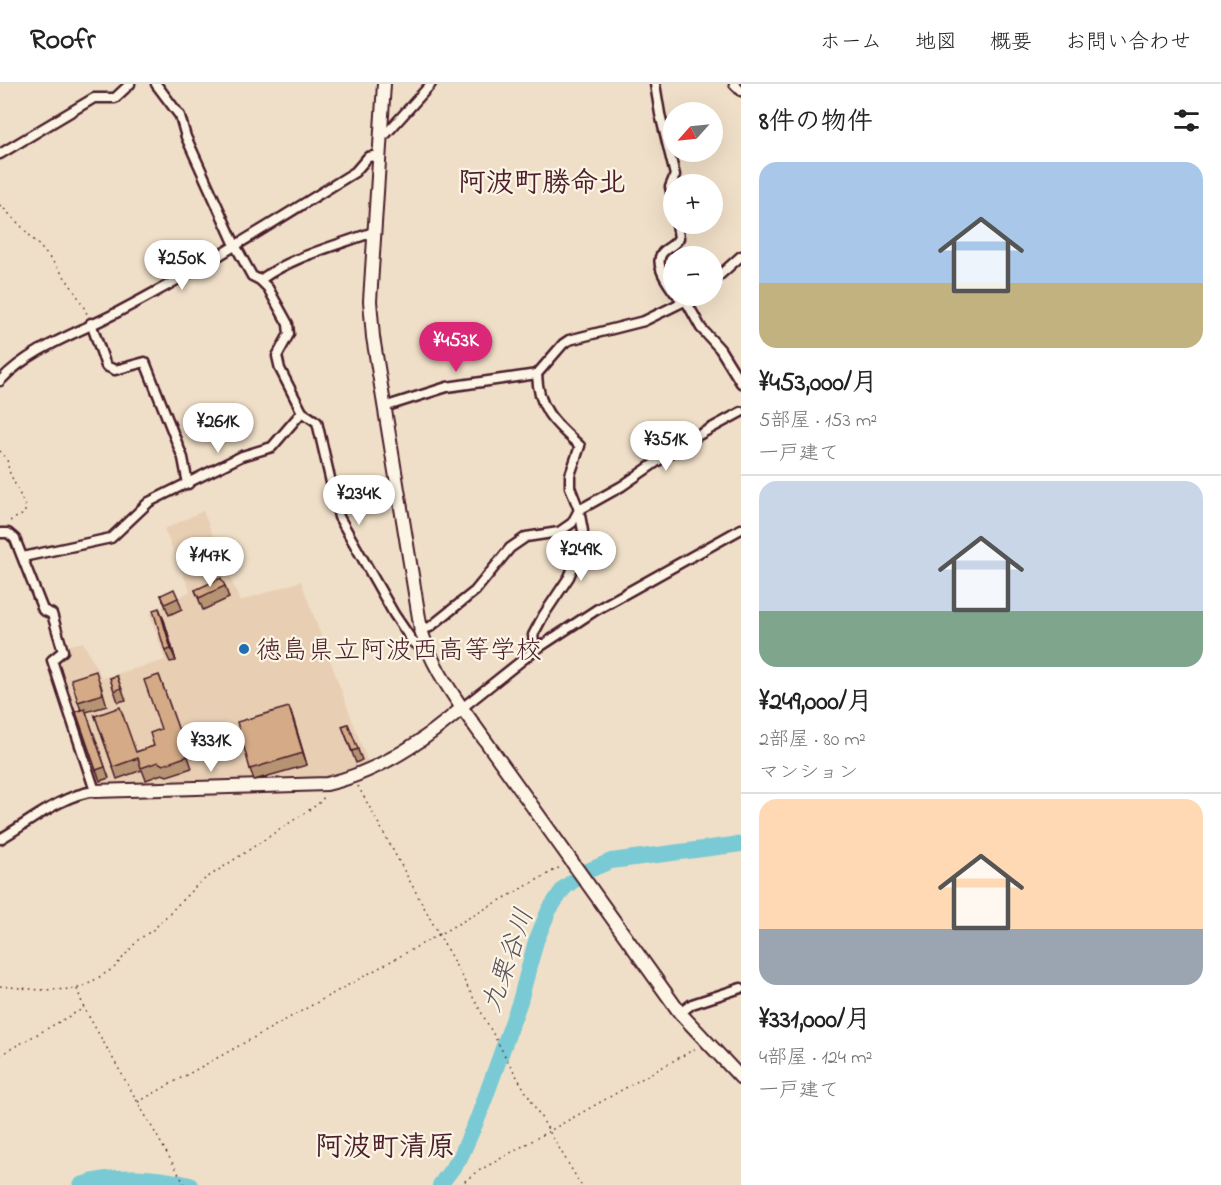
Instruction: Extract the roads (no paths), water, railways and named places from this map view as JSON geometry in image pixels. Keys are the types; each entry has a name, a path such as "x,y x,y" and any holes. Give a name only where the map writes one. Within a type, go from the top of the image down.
{"street":[{"path":"0,154 94,98 115,98 130,84"},
{"path":"156,84 180,116 186,137 235,245 252,276 268,288 288,324 289,334 277,356 280,369 302,412 317,422 339,517 394,614 413,642 427,651"},
{"path":"384,84 370,301 384,407 421,630 427,651 440,677 680,1013 741,1078"},
{"path":"380,135 386,134 431,84"},
{"path":"655,84 675,174"},
{"path":"734,84 741,91"},
{"path":"0,381 4,374 57,341 116,313 235,245 355,172 368,157 379,154"},
{"path":"260,280 271,272 302,258 373,232"},
{"path":"672,246 679,238 678,234"},
{"path":"663,252 659,261 663,277"},
{"path":"723,272 741,256"},
{"path":"384,407 447,387 537,374 569,340 644,321 676,306"},
{"path":"689,306 701,328 720,349 741,383"},
{"path":"91,323 106,366 115,370 145,362 183,458 188,484"},
{"path":"536,650 533,636 543,616 569,577 579,553 583,531 579,510 570,487 570,475 580,446 553,422 540,401 537,374"},
{"path":"23,557 111,538 149,502 242,456 273,447 302,412"},
{"path":"421,630 430,627 475,591 510,548 526,537 559,532 572,523 579,510 622,486 684,443 741,412"},
{"path":"0,839 80,793 327,784 353,778 388,761 444,724 536,650 641,583 741,529"},
{"path":"4,533 15,539 43,610 52,614 63,651 52,660 95,791"},
{"path":"680,1013 692,1004 741,988"}],"waterway":[{"name":"九栗谷川","path":"440,1185 460,1158 479,1115 520,1001 536,941 549,910 564,888 585,872 611,861 741,844"},
{"name":"九栗谷川","path":"81,1185 121,1178 164,1180 190,1185"}],"place":[{"name":"徳島県立阿波西高等学校","path":"244,649"}],"district":[{"name":"阿波町勝命北","path":"542,181"},
{"name":"阿波町清原","path":"385,1145"}]}
